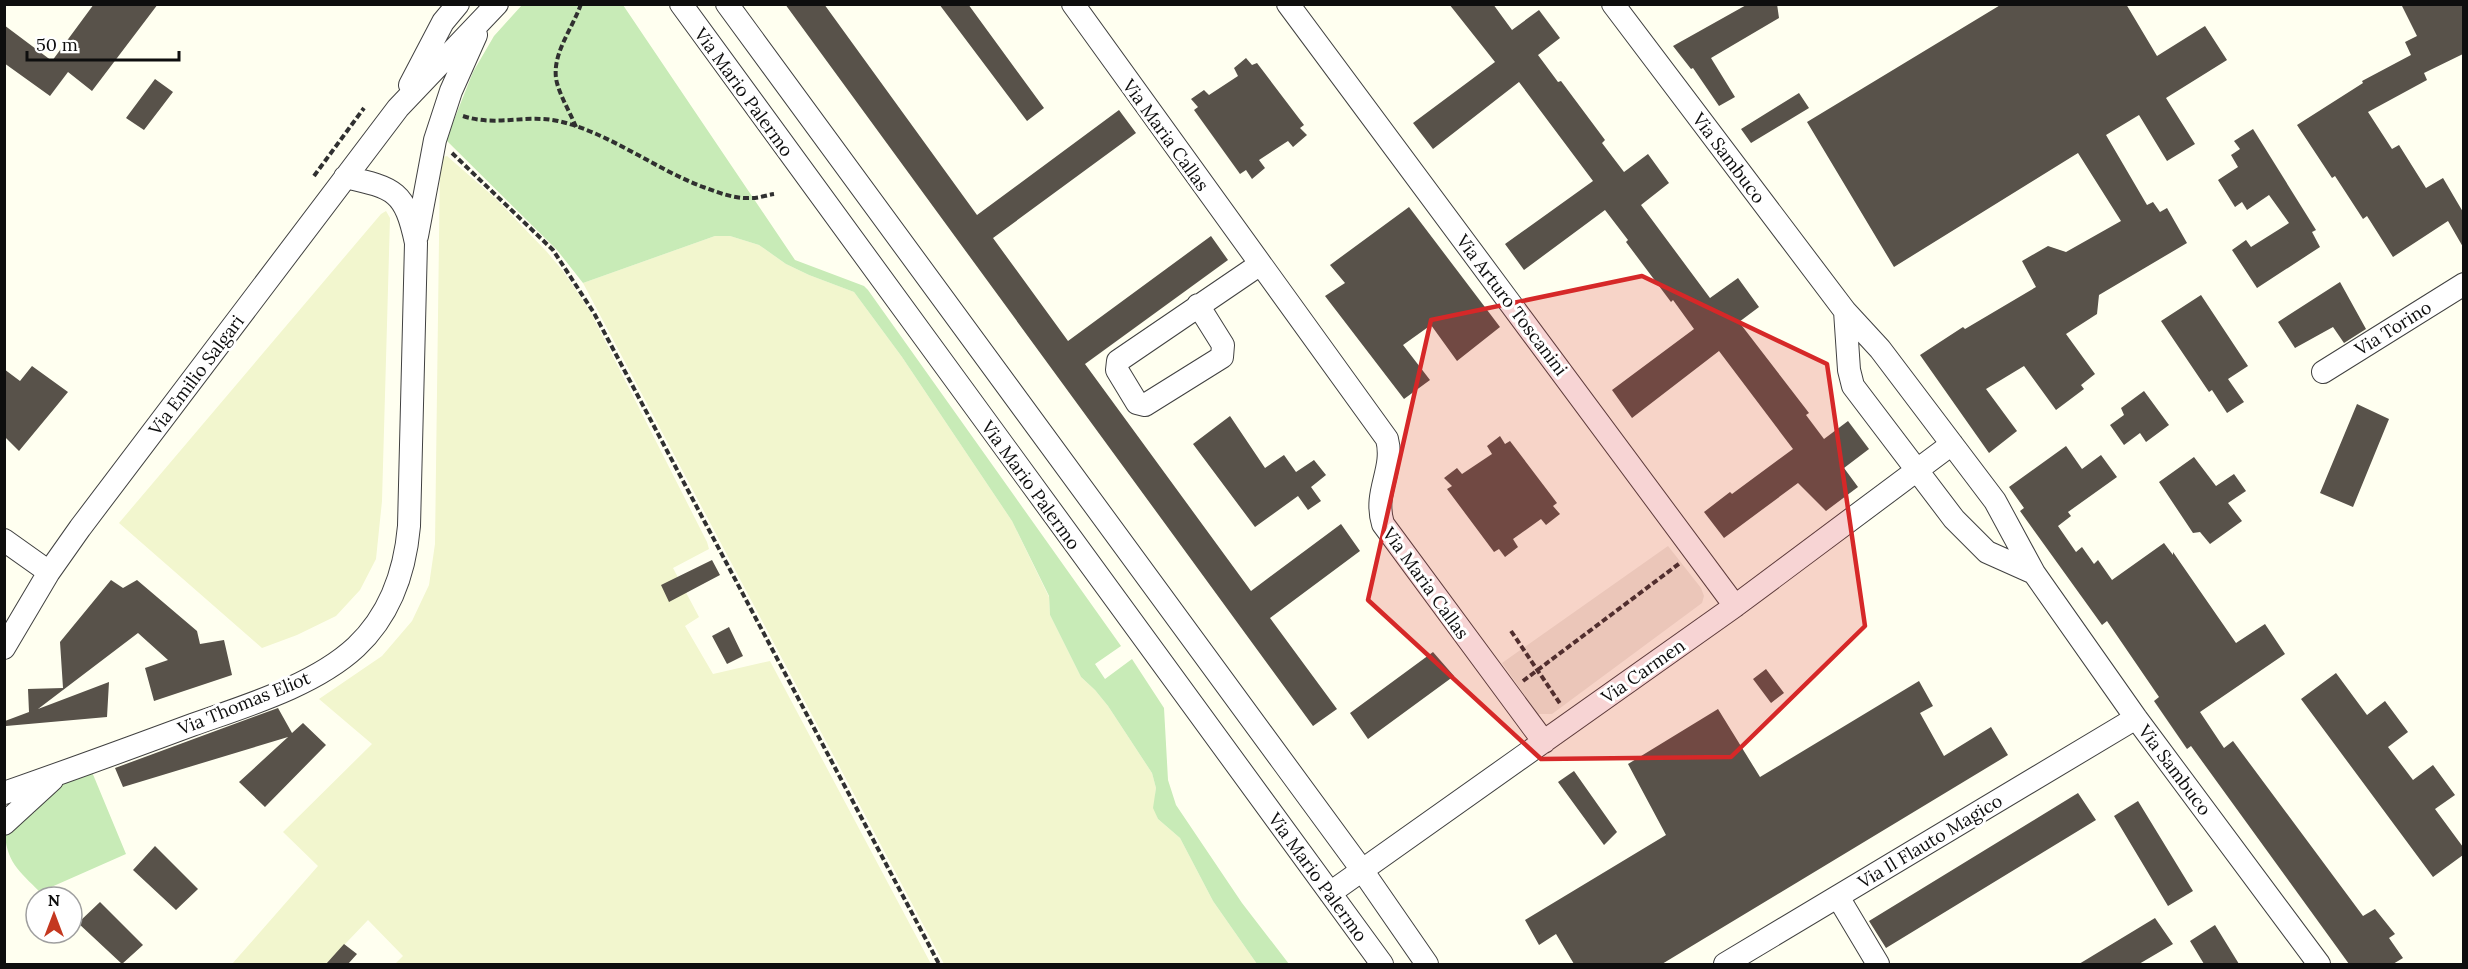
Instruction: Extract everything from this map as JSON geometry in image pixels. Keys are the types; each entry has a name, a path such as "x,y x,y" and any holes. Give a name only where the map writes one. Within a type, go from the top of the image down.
{"street":[{"name":"Via Emilio Salgari","path":"398,108 443,22 458,4"},
{"name":"Via Mario Palermo","path":"681,4 1382,964"},
{"name":"Via Mario Palermo","path":"727,4 1362,870 1427,964"},
{"name":"Via Maria Callas","path":"1072,4 1387,440 1389,461 1379,500 1379,511 1383,524 1544,742"},
{"name":"Via Arturo Toscanini","path":"1288,4 1735,606"},
{"name":"Via Sambuco","path":"1613,4 1845,310 1880,349 1995,501 2034,573 2136,718 2319,964"},
{"name":"Via Emilio Salgari","path":"4,648 49,572 345,177 398,108 490,13"},
{"name":"Via Thomas Eliot","path":"4,793 265,698 307,679 336,663 356,647 387,608 399,581 407,553 416,243 435,140 445,109 490,13"},
{"name":"Via Thomas Eliot","path":"345,177 389,188 402,201 410,217 416,243"},
{"path":"1198,305 1223,345 1222,357 1145,405 1137,403 1117,370 1117,363 1198,305 1259,265"},
{"name":"Via Torino","path":"2323,372 2463,284"},
{"path":"1845,310 1849,370 1854,386 1954,519 1987,552 2034,573"},
{"name":"Via Carmen","path":"1330,893 1735,606 1952,444"},
{"path":"4,540 49,572"},
{"name":"Via Il Flauto Magico","path":"1725,964 2136,718"},
{"path":"4,824 60,773"},
{"path":"1838,897 1878,964"}],"path":[{"path":"576,127 561,94 555,71 581,4"},
{"path":"314,176 364,108"},
{"path":"445,109 483,122 531,119 556,121 576,127 677,177 730,197 753,198 774,194"},
{"path":"435,140 553,250 594,313 939,964"},
{"path":"1507,693 1695,552"},
{"path":"1511,632 1572,722"}],"highlighted area":[{"path":"1642,276 1827,364 1865,626 1731,757 1541,759 1368,600 1431,320"}],"green space":[{"path":"522,5 623,5 795,260 864,286 868,290 1121,646 1095,664 1105,679 1132,659 1164,708 1168,780 1176,805 1242,903 1289,964 1257,964 1213,901 1180,838 1158,819 1153,808 1156,788 1152,773 1108,706 1081,677 1050,615 1049,596 1012,521 902,357 854,292 786,264 759,245 730,236 715,236 583,283 557,250 446,140 473,72 494,36"},
{"path":"447,156 495,198 547,252 590,311 707,542 709,549 673,568 699,617 685,626 713,674 770,661 931,964 395,964 403,956 368,920 326,964 232,964 318,866 283,832 372,744 319,699 382,656 412,621 429,585 435,544 440,163 443,157"},
{"path":"386,211 390,218 382,501 376,559 360,590 336,616 297,635 262,648 119,523 381,214"},
{"path":"715,236 730,236 759,245 786,264 854,292 902,357 1012,521 1049,597 1050,615 1081,677 1108,706 1152,773 1156,788 1154,808 1158,819 1180,838 1213,901 1257,964 944,964 583,283"},
{"path":"92,772 126,854 56,885 33,885 15,865 8,849 5,829 35,812 35,790"}],"shaded area":[{"path":"1668,546 1701,588 1704,596 1702,603 1552,714 1538,714 1502,663"}],"building":[{"path":"94,4 158,4 92,91 68,72 50,96 4,63 4,25 52,61"},
{"path":"785,4 824,4 977,215 1119,110 1136,133 993,238 1068,341 1211,236 1228,260 1085,364 1251,591 1341,524 1360,551 1270,618 1337,709 1313,726"},
{"path":"939,4 968,4 1044,108 1027,121"},
{"path":"1449,4 1493,4 1512,30 1539,10 1560,38 1538,55 1558,82 1561,81 1605,140 1602,143 1624,172 1648,154 1669,183 1641,205 1710,298 1738,278 1759,307 1739,322 1809,413 1806,415 1824,439 1848,421 1869,449 1844,468 1858,487 1826,511 1798,483 1724,538 1704,512 1793,449 1719,351 1632,418 1612,390 1694,329 1626,242 1628,240 1605,210 1524,270 1505,244 1593,181 1519,82 1433,149 1413,123 1495,62"},
{"path":"1748,4 1777,4 1779,18 1711,58 1735,97 1719,106 1693,68 1691,69 1673,46"},
{"path":"2002,4 2126,4 2157,56 2205,26 2227,60 2166,98 2195,144 2167,161 2139,115 2106,135 2147,205 2153,202 2160,212 2167,208 2187,243 2099,295 2097,314 2066,334 2095,374 2081,385 2084,389 2056,410 2024,366 1986,389 2017,431 1989,453 1920,355 1963,327 1965,329 2036,287 2022,261 2048,246 2066,252 2121,221 2078,153 1894,267 1807,122"},
{"path":"2401,4 2463,4 2463,54 2424,73 2427,80 2368,112 2392,149 2399,145 2426,188 2443,178 2463,212 2463,247 2448,221 2393,257 2367,216 2363,219 2335,176 2332,178 2297,125 2363,83 2362,81 2411,55 2405,42 2417,36"},
{"path":"1246,58 1252,65 1257,63 1304,125 1300,128 1307,135 1293,147 1288,141 1259,160 1265,168 1252,179 1246,170 1240,174 1194,110 1198,107 1191,99 1204,90 1209,95 1238,76 1234,68"},
{"path":"155,79 173,92 144,130 126,118"},
{"path":"1799,93 1809,108 1751,143 1741,129"},
{"path":"2253,129 2316,230 2312,232 2320,247 2257,288 2232,250 2246,240 2251,247 2289,223 2269,195 2247,210 2242,202 2235,207 2218,180 2238,167 2231,155 2240,149 2234,141"},
{"path":"1409,207 1500,327 1457,361 1431,325 1403,345 1430,380 1404,399 1325,296 1345,283 1330,265"},
{"path":"2340,282 2366,329 2344,343 2333,327 2295,348 2278,322"},
{"path":"2201,295 2248,366 2228,379 2244,402 2227,413 2212,390 2209,392 2161,321"},
{"path":"32,366 68,392 19,451 4,436 4,369 20,381"},
{"path":"2144,391 2169,425 2146,442 2140,433 2124,445 2110,425 2124,415 2121,408"},
{"path":"2357,404 2389,419 2353,507 2320,493"},
{"path":"1230,416 1265,468 1284,455 1296,472 1314,460 1326,475 1311,487 1321,501 1308,510 1298,496 1255,527 1193,444"},
{"path":"1500,436 1505,444 1510,441 1557,503 1553,506 1560,514 1546,525 1541,519 1513,539 1518,547 1505,557 1499,549 1494,552 1447,489 1452,486 1444,478 1457,468 1462,474 1492,454 1487,446"},
{"path":"2066,446 2082,469 2101,455 2117,477 2068,512 2071,516 2058,526 2076,552 2082,547 2094,564 2098,560 2112,580 2164,543 2173,555 2173,552 2236,643 2265,624 2285,654 2200,712 2224,748 2233,741 2363,916 2375,909 2395,934 2389,938 2403,958 2393,964 2349,964 2191,746 2187,749 2154,701 2159,697 2107,621 2102,625 2020,511 2024,508 2009,487"},
{"path":"2194,457 2216,486 2234,474 2246,491 2228,503 2242,521 2210,544 2200,532 2193,533 2159,482"},
{"path":"712,560 720,575 669,602 661,585"},
{"path":"111,580 123,588 137,580 197,631 200,644 224,640 232,675 154,701 145,668 168,660 138,633 38,709 109,682 107,717 6,726 5,721 29,712 28,689 63,688 60,642"},
{"path":"729,627 743,656 727,664 712,636"},
{"path":"1433,652 1454,676 1368,739 1350,713"},
{"path":"1766,669 1784,693 1771,703 1753,679"},
{"path":"2336,673 2367,715 2385,701 2408,732 2388,747 2413,780 2433,765 2455,795 2435,809 2463,847 2463,855 2433,877 2301,699"},
{"path":"1919,681 1933,706 1920,713 1944,756 1991,727 2008,755 1662,964 1574,964 1556,934 1539,945 1525,920 1666,835 1628,764 1718,709 1760,777"},
{"path":"278,708 292,733 303,723 326,745 265,807 239,782 288,737 123,787 115,768"},
{"path":"1574,771 1617,832 1604,845 1558,782"},
{"path":"2078,793 2096,820 1886,948 1869,921"},
{"path":"2138,801 2193,891 2168,906 2114,816"},
{"path":"155,846 198,889 176,910 133,870"},
{"path":"100,902 143,945 122,964 84,929 84,917"},
{"path":"2155,918 2173,944 2139,964 2079,964"},
{"path":"2215,925 2239,964 2204,964 2190,941"},
{"path":"344,944 357,954 348,964 326,964"}]}
